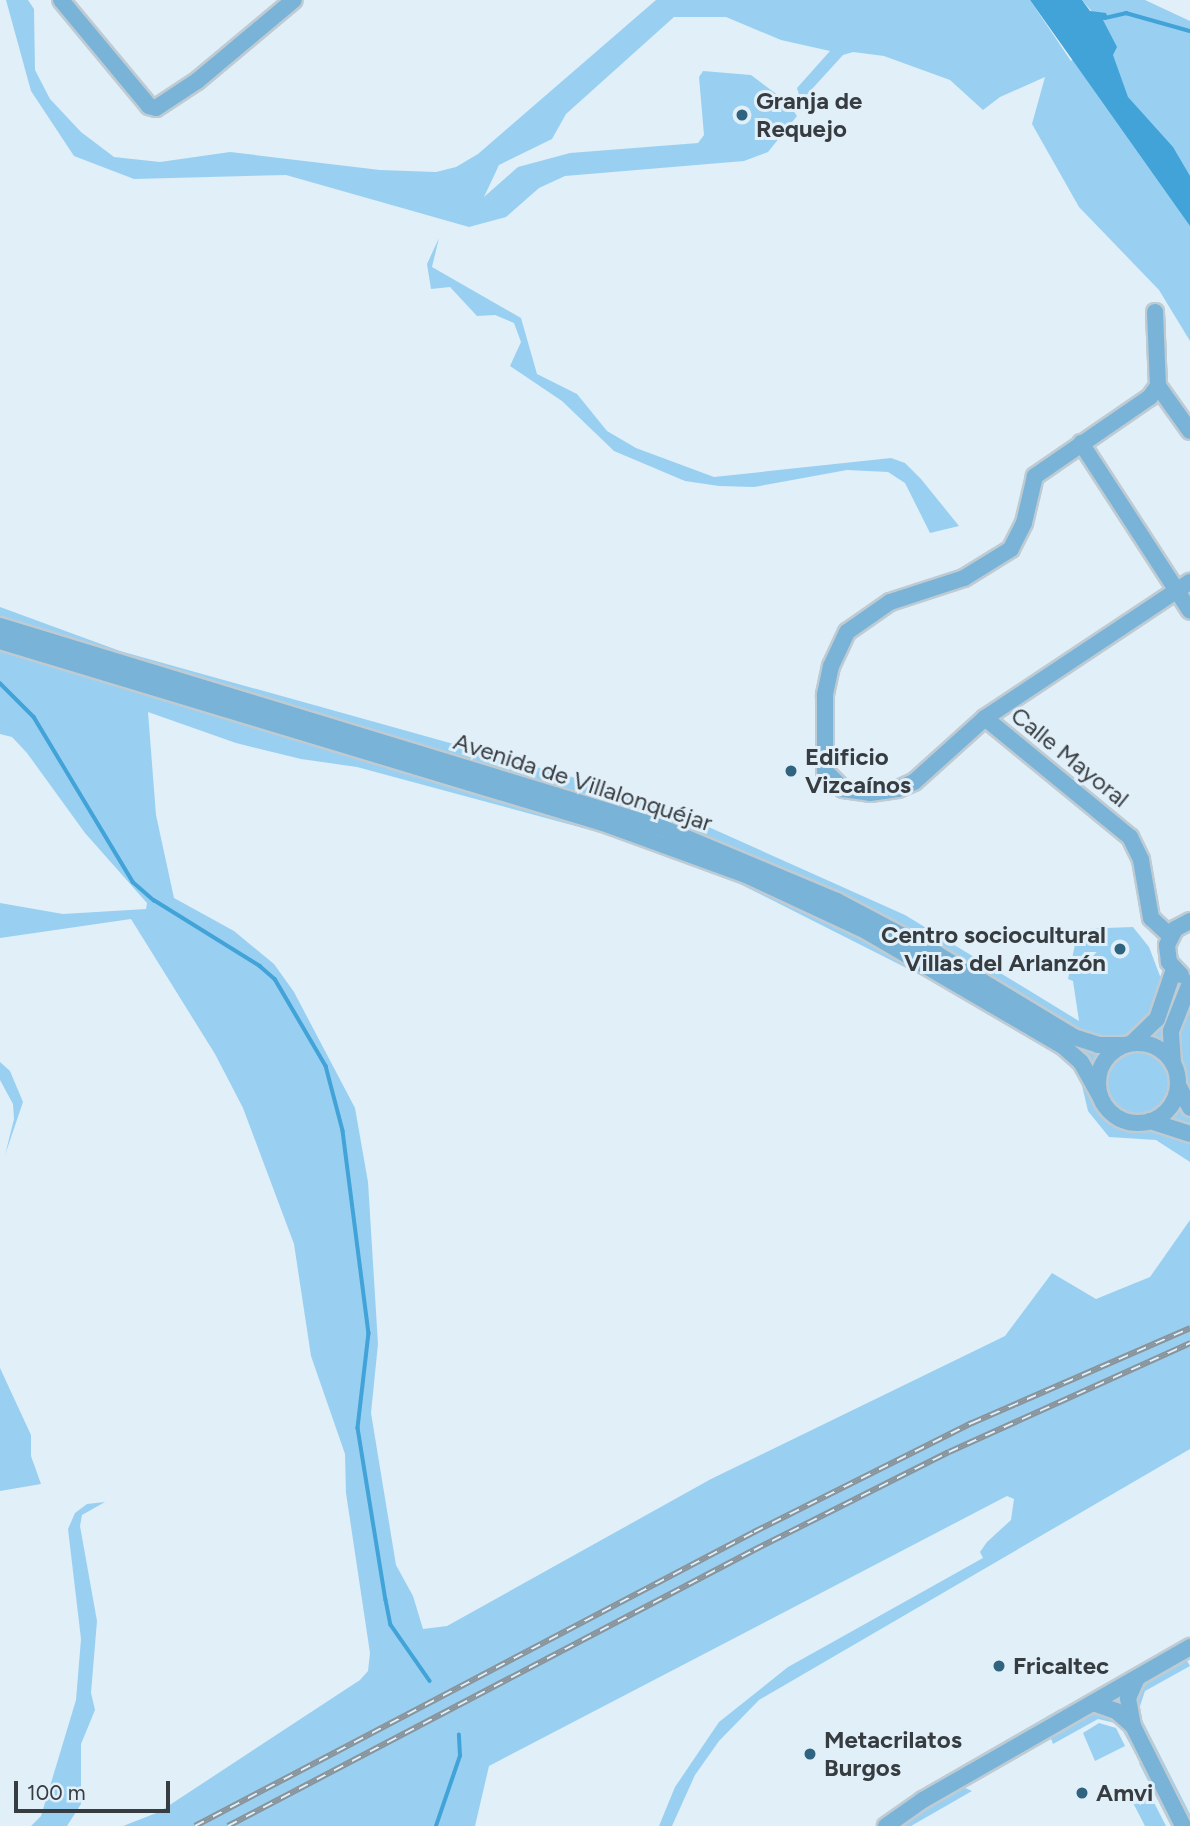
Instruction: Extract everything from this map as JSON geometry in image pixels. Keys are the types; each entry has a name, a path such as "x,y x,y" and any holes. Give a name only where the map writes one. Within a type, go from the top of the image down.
{"street":[{"path":"61,0 149,106 156,108 197,81 294,0"},
{"path":"1155,312 1158,386 1190,431"},
{"name":"Calle Mayoral","path":"1158,386 1150,397 1035,476 1024,523 1011,549 964,578 890,601 847,632 831,666 825,695 827,777 843,789 870,793 898,789 914,782 956,740 985,718 1130,837 1141,860 1151,918 1170,936"},
{"path":"1081,443 1183,587 1190,611"},
{"path":"985,718 1183,587"},
{"name":"Avenida de Villalonquéjar","path":"0,625 663,828 837,901 937,954 1074,1037 1098,1045 1129,1044"},
{"name":"Avenida de Villalonquéjar","path":"0,641 603,823 746,875 866,931 1063,1046 1081,1062 1099,1095"},
{"path":"1190,921 1170,936 1167,953 1174,969 1190,981 1171,1031 1173,1063 1178,1084 1190,1108"},
{"path":"1174,969 1157,1019 1129,1044 1104,1059 1097,1083 1099,1095 1114,1115 1137,1123 1150,1121 1170,1107 1178,1084"},
{"path":"1129,1044 1156,1047 1173,1063"},
{"path":"1150,1121 1190,1134"},
{"path":"886,1826 923,1800 1190,1647"},
{"path":"1136,1678 1128,1698 1133,1726 1183,1826"},
{"path":"1093,1703 1116,1711 1133,1726"}],"shaded area":[{"path":"6,0 28,0 34,9 35,70 50,99 81,132 114,157 160,162 230,152 380,170 436,172 456,167 478,154 656,0 1030,0 1071,61 1105,27 1082,0 1145,0 1190,21 1190,341 1159,290 1079,207 1032,124 1045,77 1000,97 983,110 950,80 884,56 853,52 843,55 801,101 797,88 830,51 781,40 726,17 674,17 566,114 552,139 499,165 484,197 518,167 570,153 698,143 704,135 699,77 703,71 751,75 788,103 797,116 768,152 744,161 565,176 539,188 506,217 469,227 286,175 134,179 74,156 31,91"},
{"path":"1030,0 1082,0 1090,11 1106,13 1108,18 1103,20 1117,47 1113,55 1128,97 1173,147 1190,176 1190,226"},
{"path":"439,238 432,267 521,318 537,374 577,394 607,431 636,448 714,477 891,458 905,463 921,479 959,526 930,533 905,483 888,472 847,470 754,487 719,486 685,481 614,451 562,401 510,366 521,342 514,323 495,315 477,316 450,287 431,289 427,264"},
{"path":"0,607 120,651 601,785 675,812 905,915 1079,1021 1073,981 1068,979 1078,929 1133,927 1149,947 1160,976 1190,988 1190,1162 1156,1140 1109,1137 1088,1111 1079,1073 1062,1058 950,990 740,884 605,834 357,767 301,759 236,743 148,712 156,815 174,898 234,931 274,964 294,992 355,1108 368,1182 378,1344 371,1413 396,1565 413,1596 423,1629 447,1626 711,1479 1005,1336 1052,1273 1096,1299 1150,1277 1190,1220 1190,1449 759,1700 719,1741 695,1775 672,1826 659,1826 675,1787 719,1722 788,1667 983,1558 980,1552 987,1542 1011,1520 1014,1499 1007,1496 489,1766 475,1826 123,1826 159,1812 360,1680 368,1671 370,1653 346,1493 345,1454 311,1356 294,1244 243,1108 215,1054 131,919 0,938 0,903 63,914 146,909 147,903 85,833 27,753 12,737 0,734"},
{"path":"0,1062 10,1071 23,1102 5,1155 14,1119 13,1104 0,1080"},
{"path":"0,1368 31,1435 31,1456 41,1484 0,1491"},
{"path":"105,1502 82,1515 80,1526 97,1621 91,1693 95,1710 81,1744 81,1804 67,1826 31,1826 41,1816 76,1700 81,1639 68,1529 75,1513 87,1504"},
{"path":"1185,1657 1190,1666 1145,1691 1138,1712 1190,1814 1190,1824 1140,1728 1135,1698 1153,1676"},
{"path":"1060,1709 1059,1716 946,1775"},
{"path":"1106,1711 1125,1728 1139,1752 1135,1753 1119,1724 1098,1719 1053,1744 1050,1736 1087,1714"},
{"path":"1099,1723 1116,1728 1125,1746 1095,1761 1083,1733"},
{"path":"1143,1762 1177,1826 1171,1826 1139,1763"},
{"path":"961,1786 972,1791 911,1826 896,1826"},
{"path":"1147,1789 1166,1826 1145,1826 1130,1797"}],"waterway":[{"path":"1105,18 1126,13 1190,31"},
{"path":"0,683 34,717 133,882 154,900 260,966 275,979 326,1066 343,1131 369,1333 358,1428 386,1600 391,1625 430,1681"},
{"path":"436,1826 460,1756 459,1735"}],"railway":[{"path":"195,1826 754,1532 972,1423 1190,1328"},
{"path":"228,1826 754,1550 949,1452 1190,1343"}],"place":[{"name":"Granja de Requejo","path":"742,115"},
{"name":"Edificio Vizcaínos","path":"791,771"},
{"name":"Centro sociocultural Villas del Arlanzón","path":"1120,949"},
{"name":"Fricaltec","path":"999,1666"},
{"name":"Metacrilatos Burgos","path":"810,1754"},
{"name":"Amvi","path":"1082,1793"}]}
